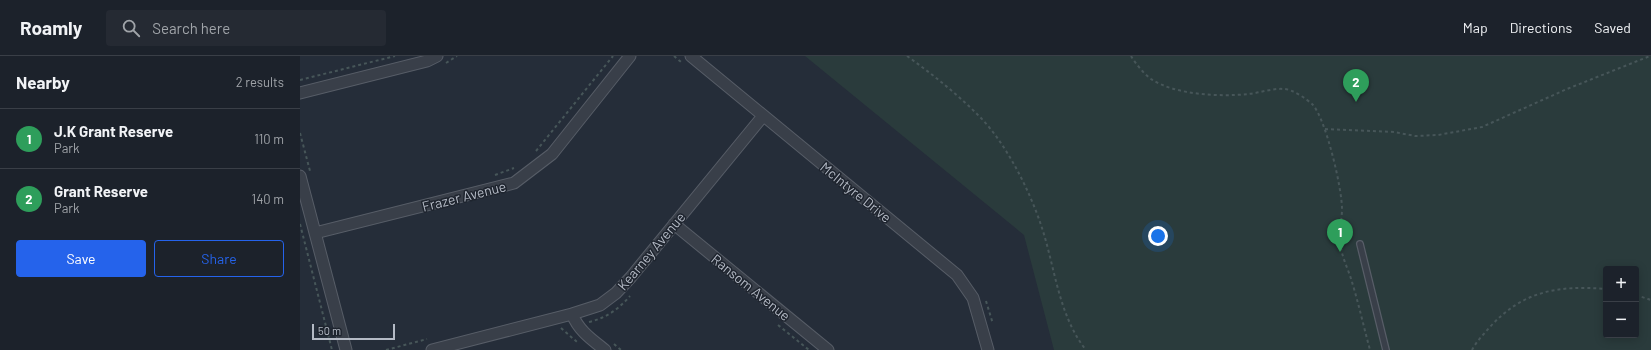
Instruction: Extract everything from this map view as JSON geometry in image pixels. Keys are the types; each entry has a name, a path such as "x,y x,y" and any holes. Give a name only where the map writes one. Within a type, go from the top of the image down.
{"street":[{"path":"300,93 427,62 437,56"},
{"name":"Frazer Avenue","path":"315,233 514,183 552,154 630,56"},
{"name":"McIntyre Drive","path":"689,61 763,116 957,275 973,298 988,350"},
{"name":"Kearney Avenue","path":"432,350 572,314 600,304 616,294 763,116"},
{"path":"300,176 346,350"},
{"name":"Ransom Avenue","path":"674,224 828,350"},
{"path":"572,314 577,325 584,333 605,350"}],"lane":[{"path":"1360,244 1386,350"}],"path":[{"path":"300,80 395,56"},
{"path":"533,155 613,56"},
{"path":"674,56 689,61"},
{"path":"907,56 930,73 978,115 1002,145 1020,174 1041,224 1058,289 1075,337 1086,350"},
{"path":"1131,56 1150,78 1168,86 1198,94 1221,95 1248,94 1285,89 1298,94 1313,105 1325,129 1341,194 1342,211 1338,233 1341,248 1353,283 1370,350"},
{"path":"1325,129 1394,132 1415,136 1438,135 1482,127 1567,89 1650,56"},
{"path":"494,176 519,166"},
{"path":"300,224 332,350"},
{"path":"1472,350 1475,343 1500,316 1523,299 1549,291 1582,287 1603,289"},
{"path":"1639,296 1651,300"},
{"path":"561,328 582,346"},
{"path":"386,350 431,338"}],"shaded area":[{"path":"805,56 1651,56 1651,350 1054,350 1024,235"}],"place":[{"name":"Grant Reserve","path":"1356,102"},
{"name":"J.K Grant Reserve","path":"1340,252"}]}
